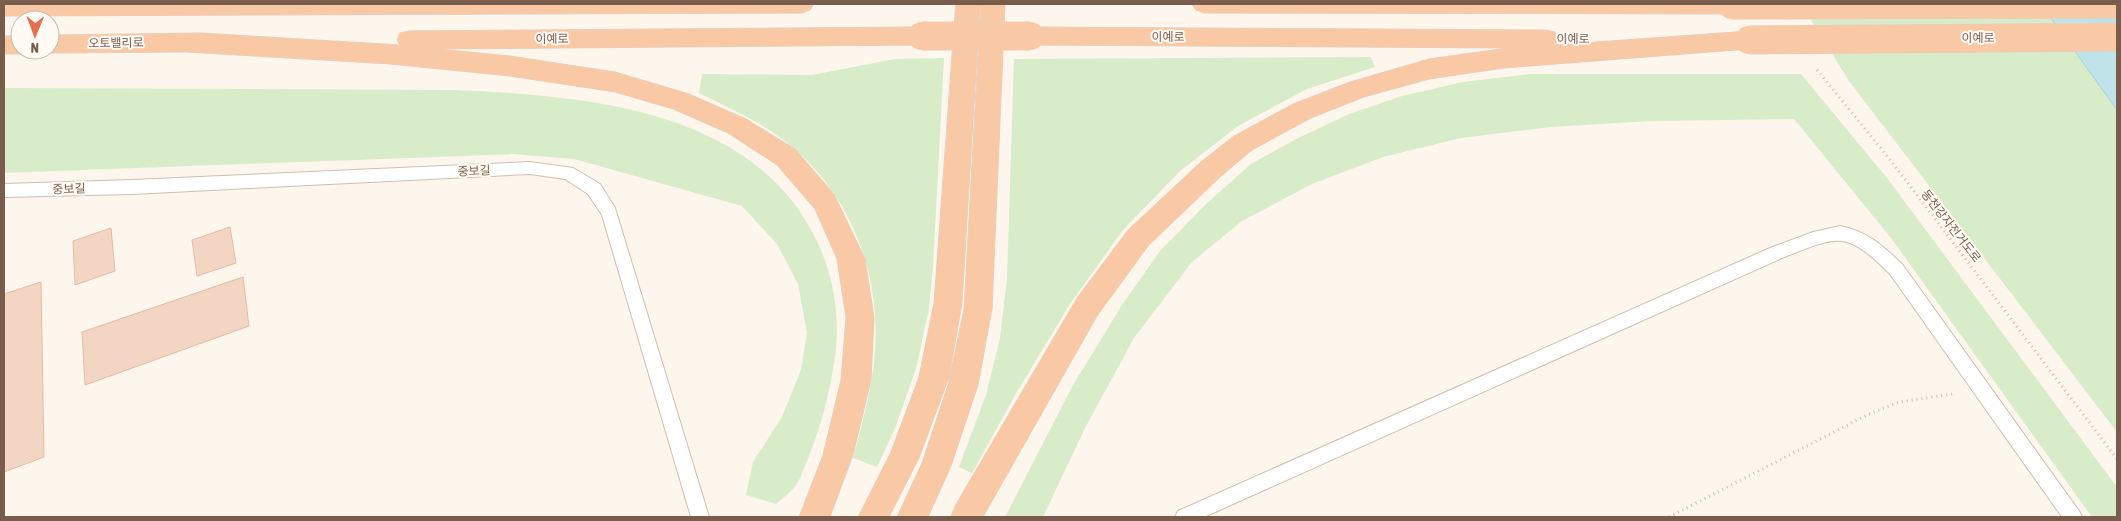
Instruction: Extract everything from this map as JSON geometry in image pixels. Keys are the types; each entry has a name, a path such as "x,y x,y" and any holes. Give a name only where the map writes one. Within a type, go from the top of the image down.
{"highway":[{"path":"4,7 802,4"},
{"path":"873,517 904,458 934,377 948,303 968,4"},
{"path":"912,517 936,466 963,385 978,309 993,4"},
{"path":"1204,4 2117,4"},
{"name":"이예로","path":"182,42 922,36 1749,40 2117,37"},
{"path":"966,517 1086,307 1138,238 1211,169 1244,144 1310,108 1359,89 1429,69 1504,58 1749,40"},
{"path":"182,42 390,54 510,66 615,82 680,101 729,122 786,157 825,202 851,259 860,316 856,380 838,455 815,517"},
{"name":"오토밸리로","path":"60,44 182,42"}],"lane":[{"name":"중보길","path":"4,191 132,188 530,168 568,173 594,189 609,213 700,517"},
{"path":"1184,517 1776,253 1836,233 1852,234 1864,240 1879,251 1896,269 2073,517"}],"path":[{"name":"동천강자전거도로","path":"1815,68 1892,162 2117,459"},
{"path":"1669,517 1869,414 1899,402 1939,395 1984,391"}],"green space":[{"path":"1801,4 2041,4 2117,110 2117,432 1849,81"},
{"path":"1371,57 1375,67 1307,89 1238,126 1180,171 1123,230 1070,304 1018,390 972,473 959,467 986,395 1000,338 1007,279 1014,59"},
{"path":"944,58 933,267 929,308 917,365 896,426 877,467 853,458 872,380 876,323 873,293 857,236 844,209 808,161 765,127 699,93 702,74 812,75 895,59"},
{"path":"1531,74 1801,74 1887,178 2117,487 2117,517 2092,517 1891,238 1794,119 1651,121 1551,127 1461,138 1383,157 1312,184 1242,221 1192,262 1134,338 1085,428 1043,517 1005,517 1073,385 1122,305 1160,251 1206,204 1251,164 1294,140 1349,114 1402,96 1463,82"},
{"path":"4,88 454,90 504,93 556,97 609,105 659,117 707,135 750,161 787,195 816,239 828,269 835,300 837,332 834,364 819,429 800,479 791,491 776,504 746,495 753,462 782,417 801,370 807,333 798,284 777,244 742,206 574,159 514,154 4,173"}],"water":[{"path":"2041,4 2117,4 2117,110"}],"building":[{"path":"230,227 236,263 197,276 192,240"},
{"path":"111,228 115,271 75,285 73,241"},
{"path":"243,277 249,326 85,385 82,332"},
{"path":"41,282 44,457 4,472 4,294"}]}
